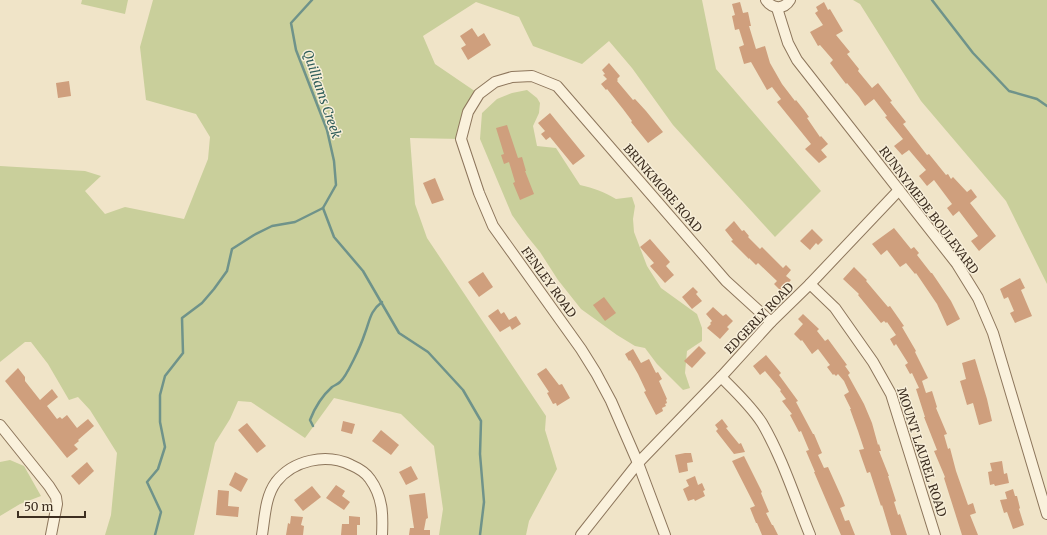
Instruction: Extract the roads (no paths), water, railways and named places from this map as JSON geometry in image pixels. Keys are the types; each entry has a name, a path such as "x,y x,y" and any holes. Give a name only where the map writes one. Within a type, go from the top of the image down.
{"street":[{"path":"766,0 769,4 777,8 786,6 790,0"},
{"name":"RUNNYMEDE BOULEVARD","path":"777,8 788,43 797,60 957,264 978,298 993,333 1047,514"},
{"name":"BRINKMORE ROAD","path":"532,76 557,86 726,281 770,322"},
{"name":"FENLEY ROAD","path":"532,76 512,77 495,82 479,94 468,112 461,139 479,192 493,226 581,349 611,401 638,463 665,535"},
{"name":"EDGERLY ROAD","path":"582,535 638,463 721,377 770,322 810,284 900,190"},
{"name":"MOUNT LAUREL ROAD","path":"810,284 835,308 844,319 874,362 891,394 934,535"},
{"path":"721,377 746,402 761,422 776,449 810,535"},
{"path":"0,425 49,486 56,497 56,511 51,535"},
{"path":"262,535 267,505 270,494 276,482 293,467 308,461 320,459 345,462 358,468 370,478 381,502 383,513 382,535"}],"waterway":[{"name":"Quilliams Creek","path":"155,535 161,512 147,482 158,469 165,447 160,422 160,395 165,376 183,353 182,318 202,303 214,289 227,271 232,249 272,226 295,222 323,208 336,185 334,161 327,130 296,50 291,23 312,0"},
{"path":"932,0 973,53 1009,91 1037,99 1047,106"},
{"path":"323,208 334,237 363,271 399,333 428,352 463,390 481,421 480,454 484,502 480,535"},
{"path":"313,426 310,420 317,406 328,390 340,382 346,375 360,346 369,320 375,309 382,302"}]}
